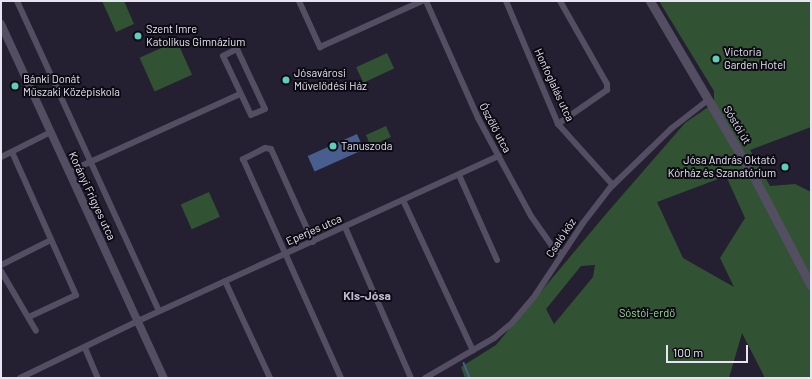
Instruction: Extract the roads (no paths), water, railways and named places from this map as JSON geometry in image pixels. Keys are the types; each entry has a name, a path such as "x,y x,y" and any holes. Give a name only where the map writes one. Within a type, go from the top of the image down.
{"main road":[{"name":"Sóstói út","path":"650,1 757,183 811,286"}],"street":[{"name":"Korányi Frigyes utca","path":"17,1 159,311"},
{"path":"298,1 320,47 422,1"},
{"name":"Ószőlő utca","path":"426,1 456,73 531,216 552,246 562,254"},
{"name":"Honfoglalás utca","path":"506,1 558,124 613,185"},
{"path":"558,124 607,90 607,84 560,1"},
{"name":"Korányi Frigyes utca","path":"1,24 164,378"},
{"path":"237,49 265,109 250,115 240,94 223,56 237,49"},
{"path":"68,172 240,94"},
{"name":"Csaló köz","path":"425,378 473,351 512,323 536,294 562,254 613,185 672,128 708,100"},
{"path":"1,157 51,132"},
{"path":"313,242 275,154 271,149 265,148 243,159 284,254 341,378"},
{"path":"12,152 76,295 29,317"},
{"name":"Eperjes utca","path":"20,378 85,348 138,320 313,242 499,156"},
{"path":"459,175 497,260"},
{"path":"403,200 473,351"},
{"path":"344,227 411,378"},
{"path":"1,265 51,240"},
{"path":"1,271 36,331"},
{"path":"225,281 270,378"},
{"path":"85,348 98,378"}],"water":[{"path":"357,134 364,150 315,171 308,156"}],"waterway":[{"path":"464,363 470,378"}],"place":[{"name":"Szent Imre Katolikus Gimnázium","path":"138,36"},
{"name":"Victoria Garden Hotel","path":"716,59"},
{"name":"Jósavárosi Művelődési Ház","path":"286,80"},
{"name":"Bánki Donát Műszaki Középiskola","path":"15,86"},
{"name":"Tanuszoda","path":"333,146"},
{"name":"Jósa András Oktató Kórház és Szanatórium","path":"785,167"}],"district":[{"name":"KIs-Jósa","path":"367,296"}],"park label":[{"name":"Sóstói-erdő","path":"647,313"}]}
